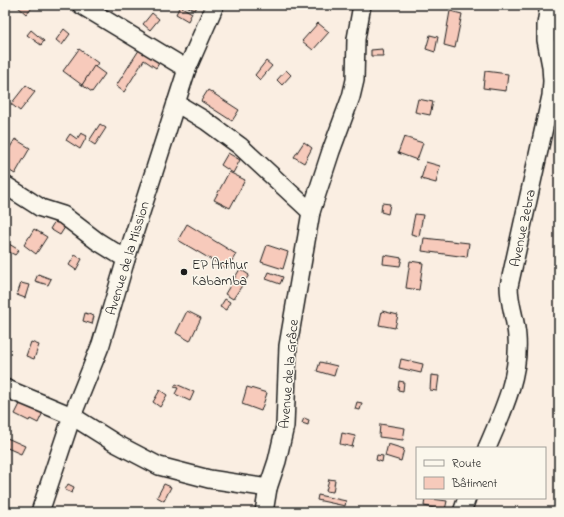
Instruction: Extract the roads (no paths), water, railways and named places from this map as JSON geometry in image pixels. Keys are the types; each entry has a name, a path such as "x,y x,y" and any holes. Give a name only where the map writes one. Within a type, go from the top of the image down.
{"street":[{"path":"81,5 187,70"},
{"name":"Avenue de la Mission","path":"40,512 72,416 101,344 126,258 187,70 215,5"},
{"name":"Avenue de la Grâce","path":"264,512 268,488 277,461 285,426 288,346 311,212 351,97 355,80 356,39 362,5"},
{"name":"Avenue Zebra","path":"488,447 511,387 518,351 516,326 509,299 509,286 551,96 551,66 546,40 549,5"},
{"path":"176,103 206,121 240,146 311,212"},
{"path":"5,185 41,208 63,215 97,241 126,258"},
{"path":"5,388 72,416 115,443 159,466 209,479 268,488"},
{"path":"462,512 467,499"}],"place":[{"name":"EP Arthur Kabamba","path":"184,272"}]}
